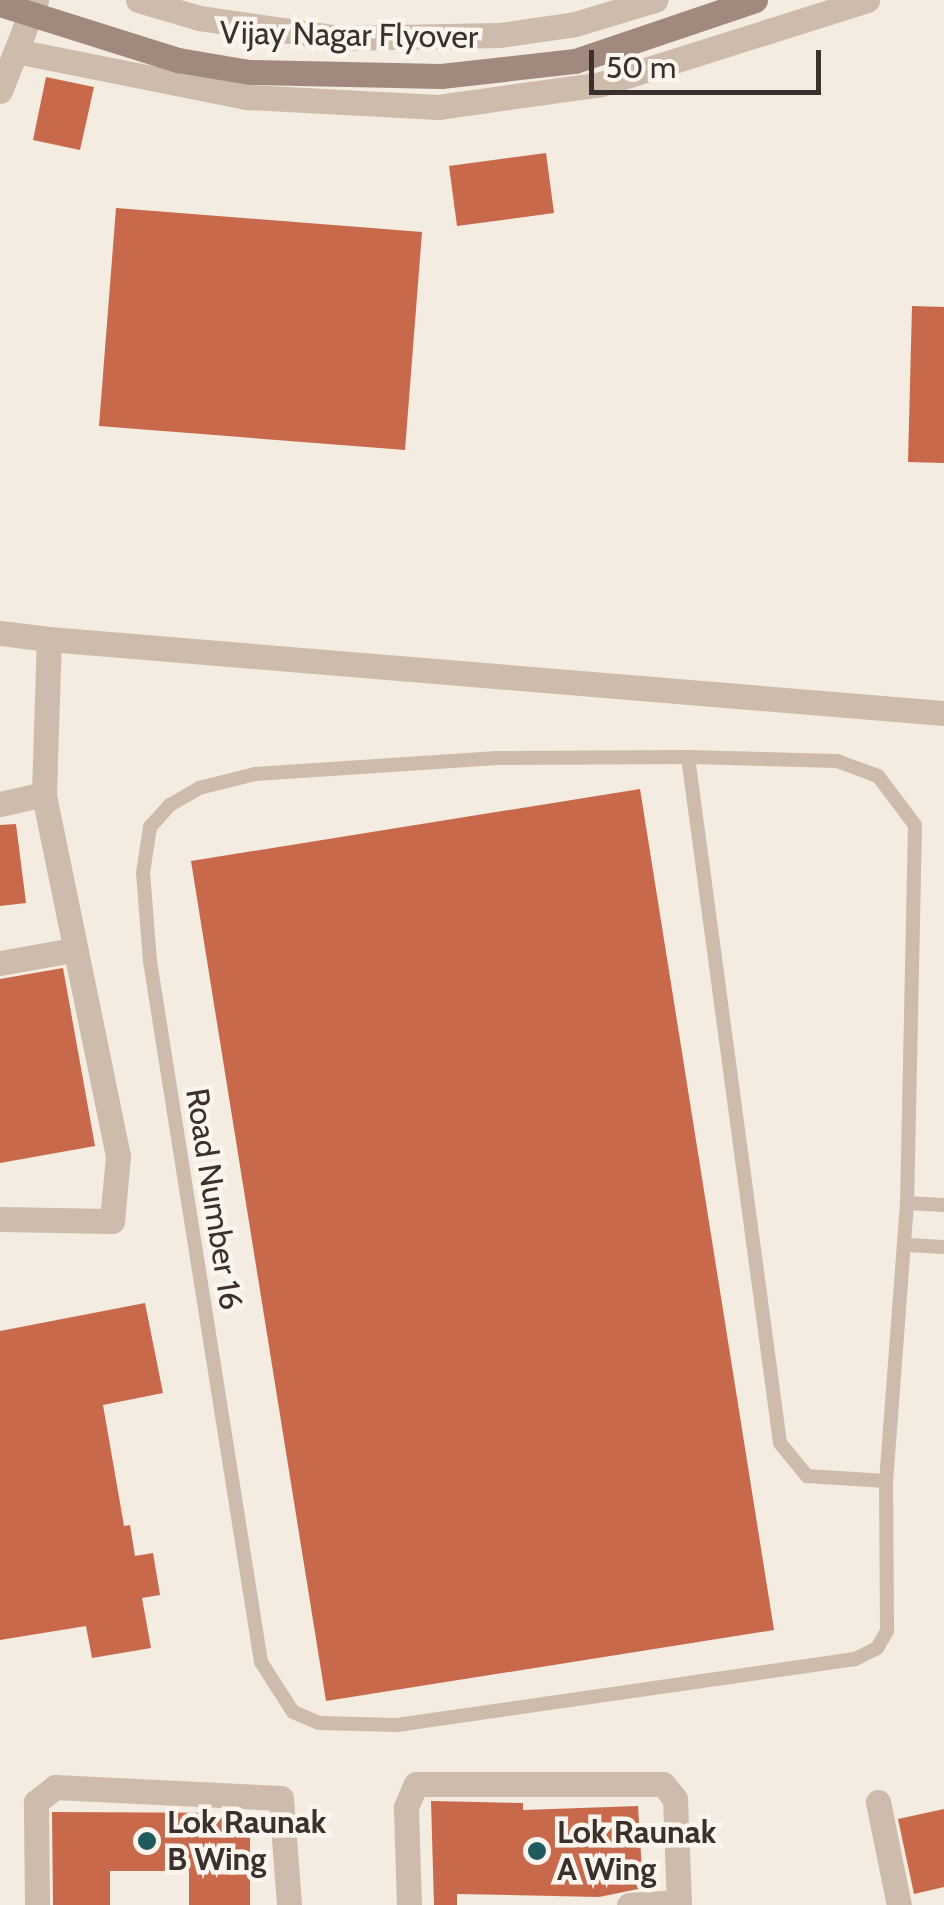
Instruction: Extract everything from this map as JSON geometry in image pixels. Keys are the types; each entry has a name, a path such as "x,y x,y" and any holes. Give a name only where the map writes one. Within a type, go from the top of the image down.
{"main road":[{"name":"Vijay Nagar Flyover","path":"0,4 178,60 249,72 441,76 576,60 755,0"}],"street":[{"path":"0,91 36,0"},
{"path":"138,0 198,18 339,38 500,36 575,24 655,0"},
{"path":"16,51 247,97 438,107 602,84 867,0"},
{"path":"0,633 944,713"},
{"path":"0,1219 112,1220 118,1156 72,950 44,794 48,639"},
{"path":"0,804 44,794"},
{"path":"0,963 72,950"},
{"path":"410,1905 406,1807 416,1784 663,1784 675,1800 678,1903 629,1905"},
{"path":"37,1905 36,1802 55,1787 281,1798 289,1905"},
{"path":"878,1802 899,1905"}],"lane":[{"name":"Road Number 16","path":"688,757 838,761 878,776 915,825 908,1203 886,1481 887,1631 877,1648 855,1658 347,1728 293,1712 261,1662 150,961 144,873 150,827 170,805 199,788 255,774 497,758 688,757"},
{"path":"688,757 780,1443 807,1476 886,1481"},
{"path":"908,1203 944,1205"},
{"path":"906,1245 944,1247"}],"building":[{"path":"46,77 94,87 80,150 33,140"},
{"path":"546,153 554,213 457,226 449,166"},
{"path":"116,208 422,232 405,450 99,426"},
{"path":"912,306 944,307 944,463 908,462"},
{"path":"640,789 774,1630 326,1701 191,861"},
{"path":"16,824 26,903 0,906 0,825"},
{"path":"63,968 95,1146 0,1163 0,979"},
{"path":"145,1303 163,1393 103,1405 124,1526 130,1525 135,1556 153,1553 160,1595 142,1598 151,1648 92,1658 86,1626 0,1640 0,1331"},
{"name":"Lok Raunak A Wing","path":"431,1801 523,1803 523,1810 638,1806 643,1888 599,1897 457,1894 457,1905 434,1905"},
{"path":"944,1809 944,1887 914,1894 898,1819"},
{"name":"Lok Raunak B Wing","path":"52,1812 250,1813 250,1905 189,1905 189,1871 110,1871 110,1905 53,1905"}],"place":[{"name":"Lok Raunak B Wing","path":"147,1841"},
{"name":"Lok Raunak A Wing","path":"537,1851"}]}
